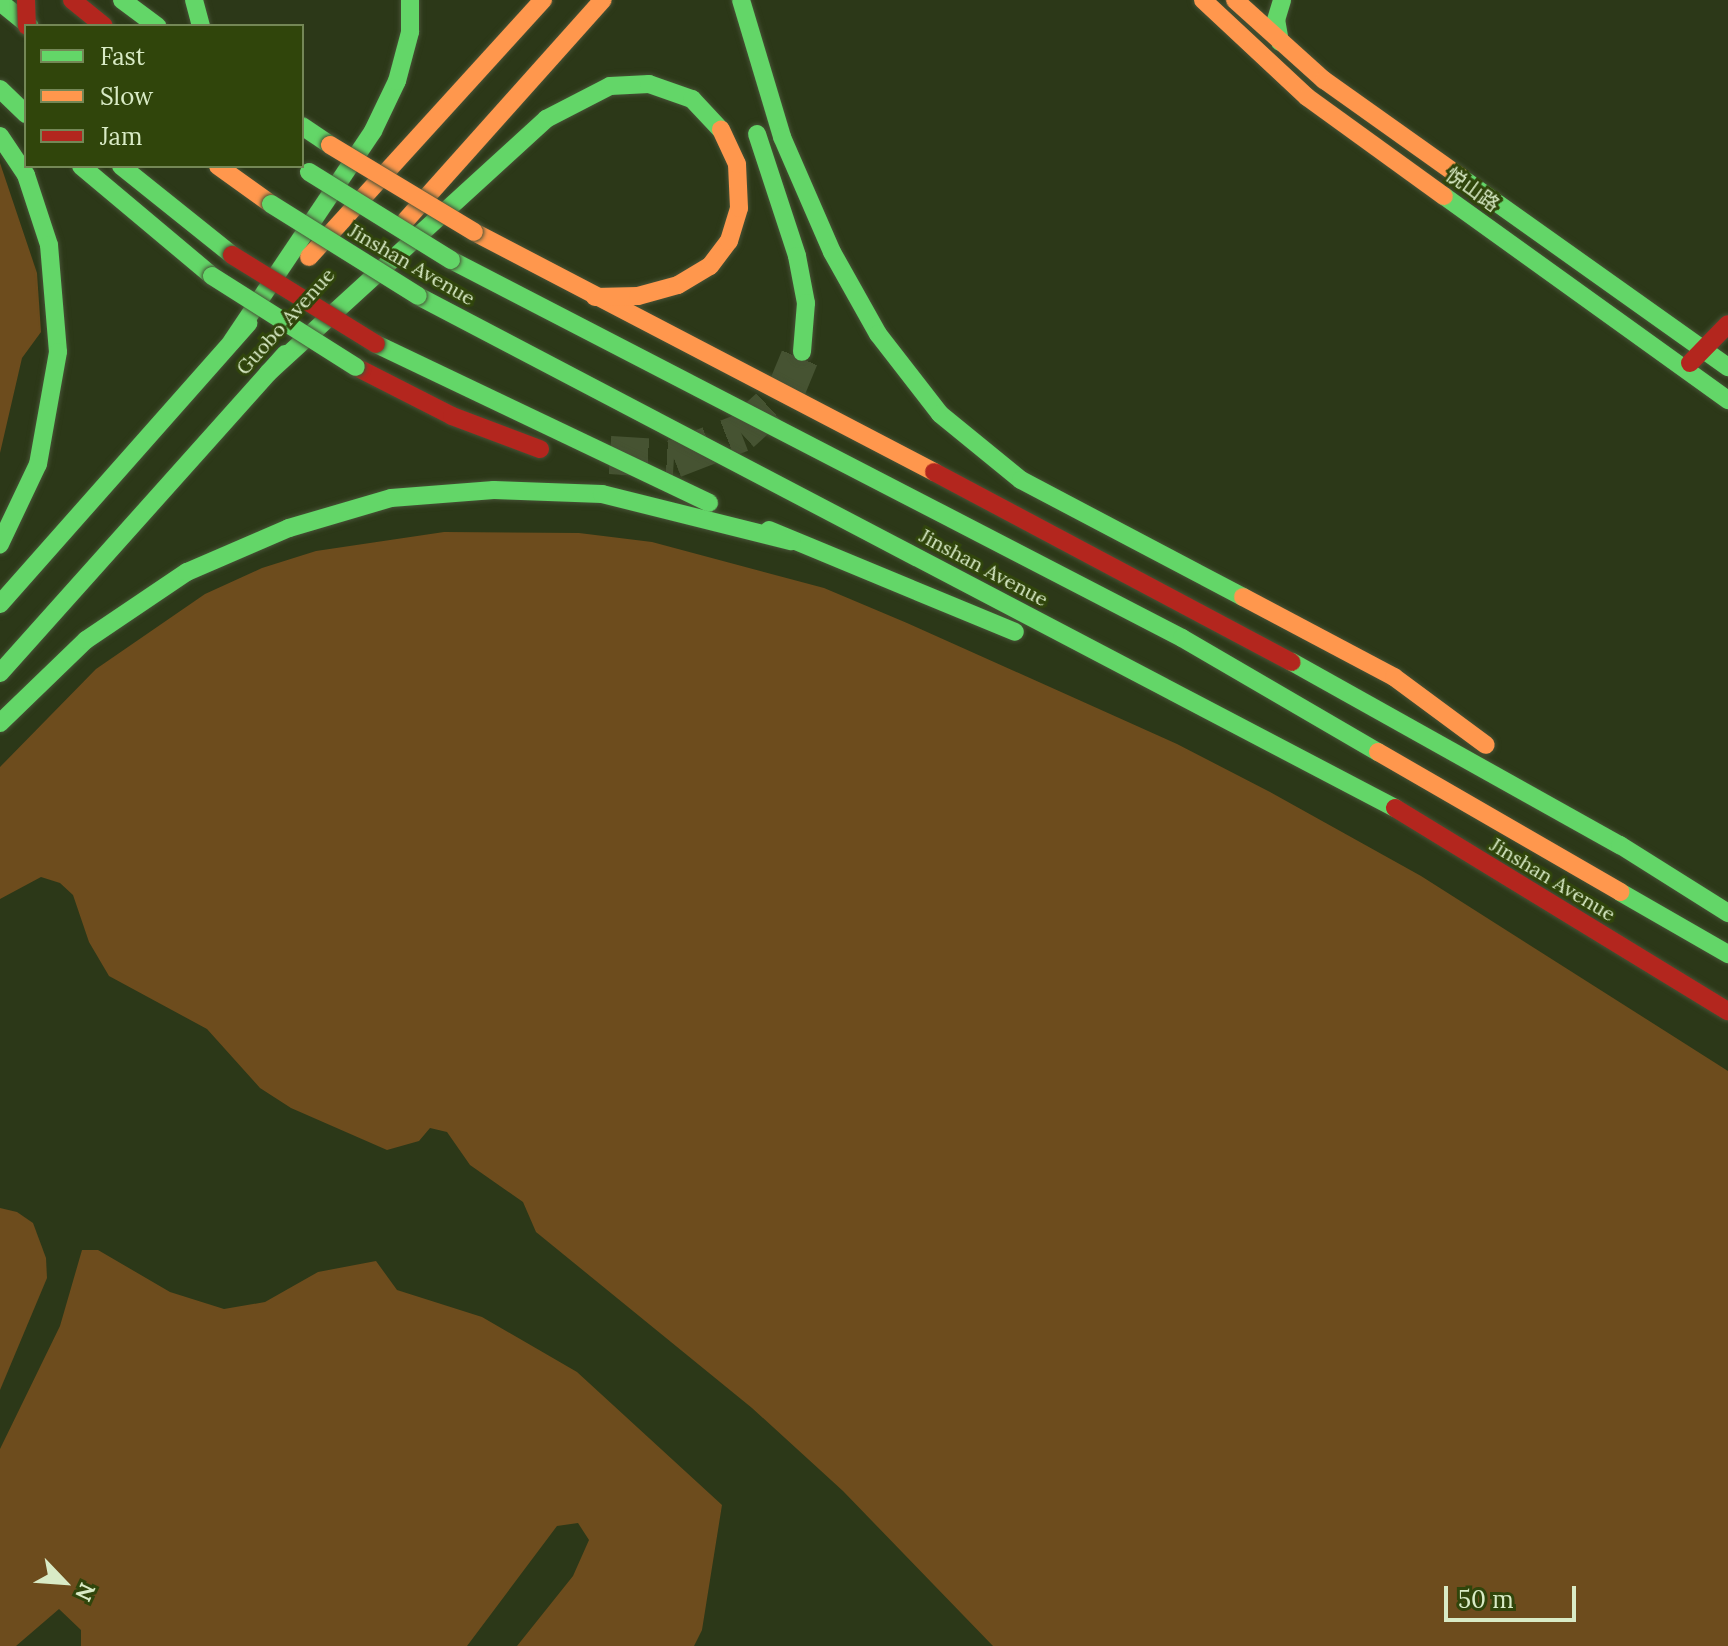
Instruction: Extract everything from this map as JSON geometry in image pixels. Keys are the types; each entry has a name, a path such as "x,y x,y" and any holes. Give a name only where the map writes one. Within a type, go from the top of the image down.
{"main road":[{"path":"26,0 28,24"},
{"path":"72,0 102,24"},
{"path":"122,0 154,24"},
{"path":"194,0 200,24"},
{"path":"232,341 373,131 397,81 410,32 410,0"},
{"name":"Guobo Avenue","path":"0,604 232,341 543,0"},
{"name":"Guobo Avenue","path":"0,673 603,0"},
{"path":"739,0 743,77"},
{"path":"739,0 782,137 832,252 878,334 940,414 1021,480 1394,677 1620,845"},
{"name":"悦山路","path":"1203,0 1307,97 1728,400"},
{"name":"悦山路","path":"1235,0 1324,80 1728,368"},
{"path":"1280,42 1276,20 1282,0"},
{"path":"0,2 26,24"},
{"path":"268,373 546,119 610,86 649,84 692,99 719,126 737,164 739,208 729,241 710,266 678,285 638,296 594,297"},
{"path":"0,89 24,112"},
{"path":"752,118 797,256 806,303 802,352"},
{"path":"304,127 474,232 1183,602 1620,845 1728,913"},
{"path":"0,136 26,175 49,245 58,352 38,464 0,544"},
{"path":"83,168 212,276 356,367 452,416 543,451"},
{"path":"123,168 232,255 376,344 791,541 935,602 1158,684"},
{"name":"Jinshan Avenue","path":"221,168 271,204 418,296 1378,798 1728,1011"},
{"name":"Jinshan Avenue","path":"305,169 451,260 1182,638 1728,954"},
{"path":"1684,369 1728,324"},
{"path":"1710,387 1728,368"},
{"path":"0,723 86,640 187,572 289,528 391,498 494,490 602,494 791,541"}],"shaded area":[{"path":"0,163 37,273 41,332 22,358 0,453"},
{"path":"444,532 579,533 652,542 824,588 1177,744 1270,792 1421,876 1728,1071 1728,1646 993,1646 843,1491 752,1408 536,1232 523,1202 470,1165 447,1132 430,1128 419,1141 387,1150 291,1108 260,1088 207,1029 109,976 89,942 73,895 60,883 41,877 0,899 0,767 96,669 205,594 262,568 316,551"},
{"path":"0,1208 17,1212 33,1223 46,1258 47,1278 0,1390"},
{"path":"82,1250 98,1250 170,1292 224,1309 265,1302 318,1272 376,1261 397,1290 482,1317 577,1372 722,1505 702,1630 694,1646 517,1646 573,1576 589,1540 578,1523 557,1526 467,1646 81,1646 81,1630 59,1609 16,1646 0,1646 0,1449 60,1326"}],"tunnel":[{"path":"610,455 674,459 741,433 785,393 802,352"}],"traffic: fast":[{"path":"122,0 154,24"},
{"path":"194,0 200,24"},
{"path":"232,341 373,131 397,81 410,32 410,0"},
{"path":"741,0 782,137 832,252 878,334 940,414 1021,480 1243,597"},
{"path":"1280,42 1276,20 1282,0"},
{"path":"0,2 28,24"},
{"path":"268,373 546,119 610,86 649,84 692,99 721,130"},
{"path":"0,89 24,112"},
{"path":"304,127 330,145"},
{"path":"757,134 797,256 806,303 802,352"},
{"path":"0,136 26,175 49,245 58,352 38,464 0,544"},
{"path":"83,168 212,276"},
{"path":"123,168 232,255"},
{"path":"309,172 451,260"},
{"path":"1459,176 1728,367"},
{"path":"1444,196 1728,400"},
{"path":"271,204 418,296"},
{"path":"451,260 1182,638 1378,752"},
{"path":"212,276 356,367"},
{"path":"418,296 1395,808"},
{"path":"0,604 249,323"},
{"path":"376,344 709,503"},
{"path":"0,673 285,354"},
{"path":"0,723 86,640 187,572 289,528 391,498 494,490 602,494 791,541"},
{"path":"769,530 1015,632"},
{"path":"1292,662 1620,845 1728,913"},
{"path":"1620,892 1728,954"}],"traffic: slow":[{"path":"309,257 543,0"},
{"path":"406,220 603,0"},
{"path":"1203,0 1307,97 1444,196"},
{"path":"1235,0 1324,80 1459,176"},
{"path":"595,297 638,296 678,285 710,266 729,241 739,208 737,164 721,130"},
{"path":"330,145 474,232"},
{"path":"221,168 271,204"},
{"path":"474,232 934,472"},
{"path":"1243,597 1394,677 1486,745"},
{"path":"1378,752 1620,892"}],"traffic: jam":[{"path":"26,0 27,24"},
{"path":"72,0 102,24"},
{"path":"232,255 376,344"},
{"path":"1690,363 1728,324"},
{"path":"356,367 452,416 540,449"},
{"path":"934,472 1292,662"},
{"path":"1395,808 1728,1011"}]}
